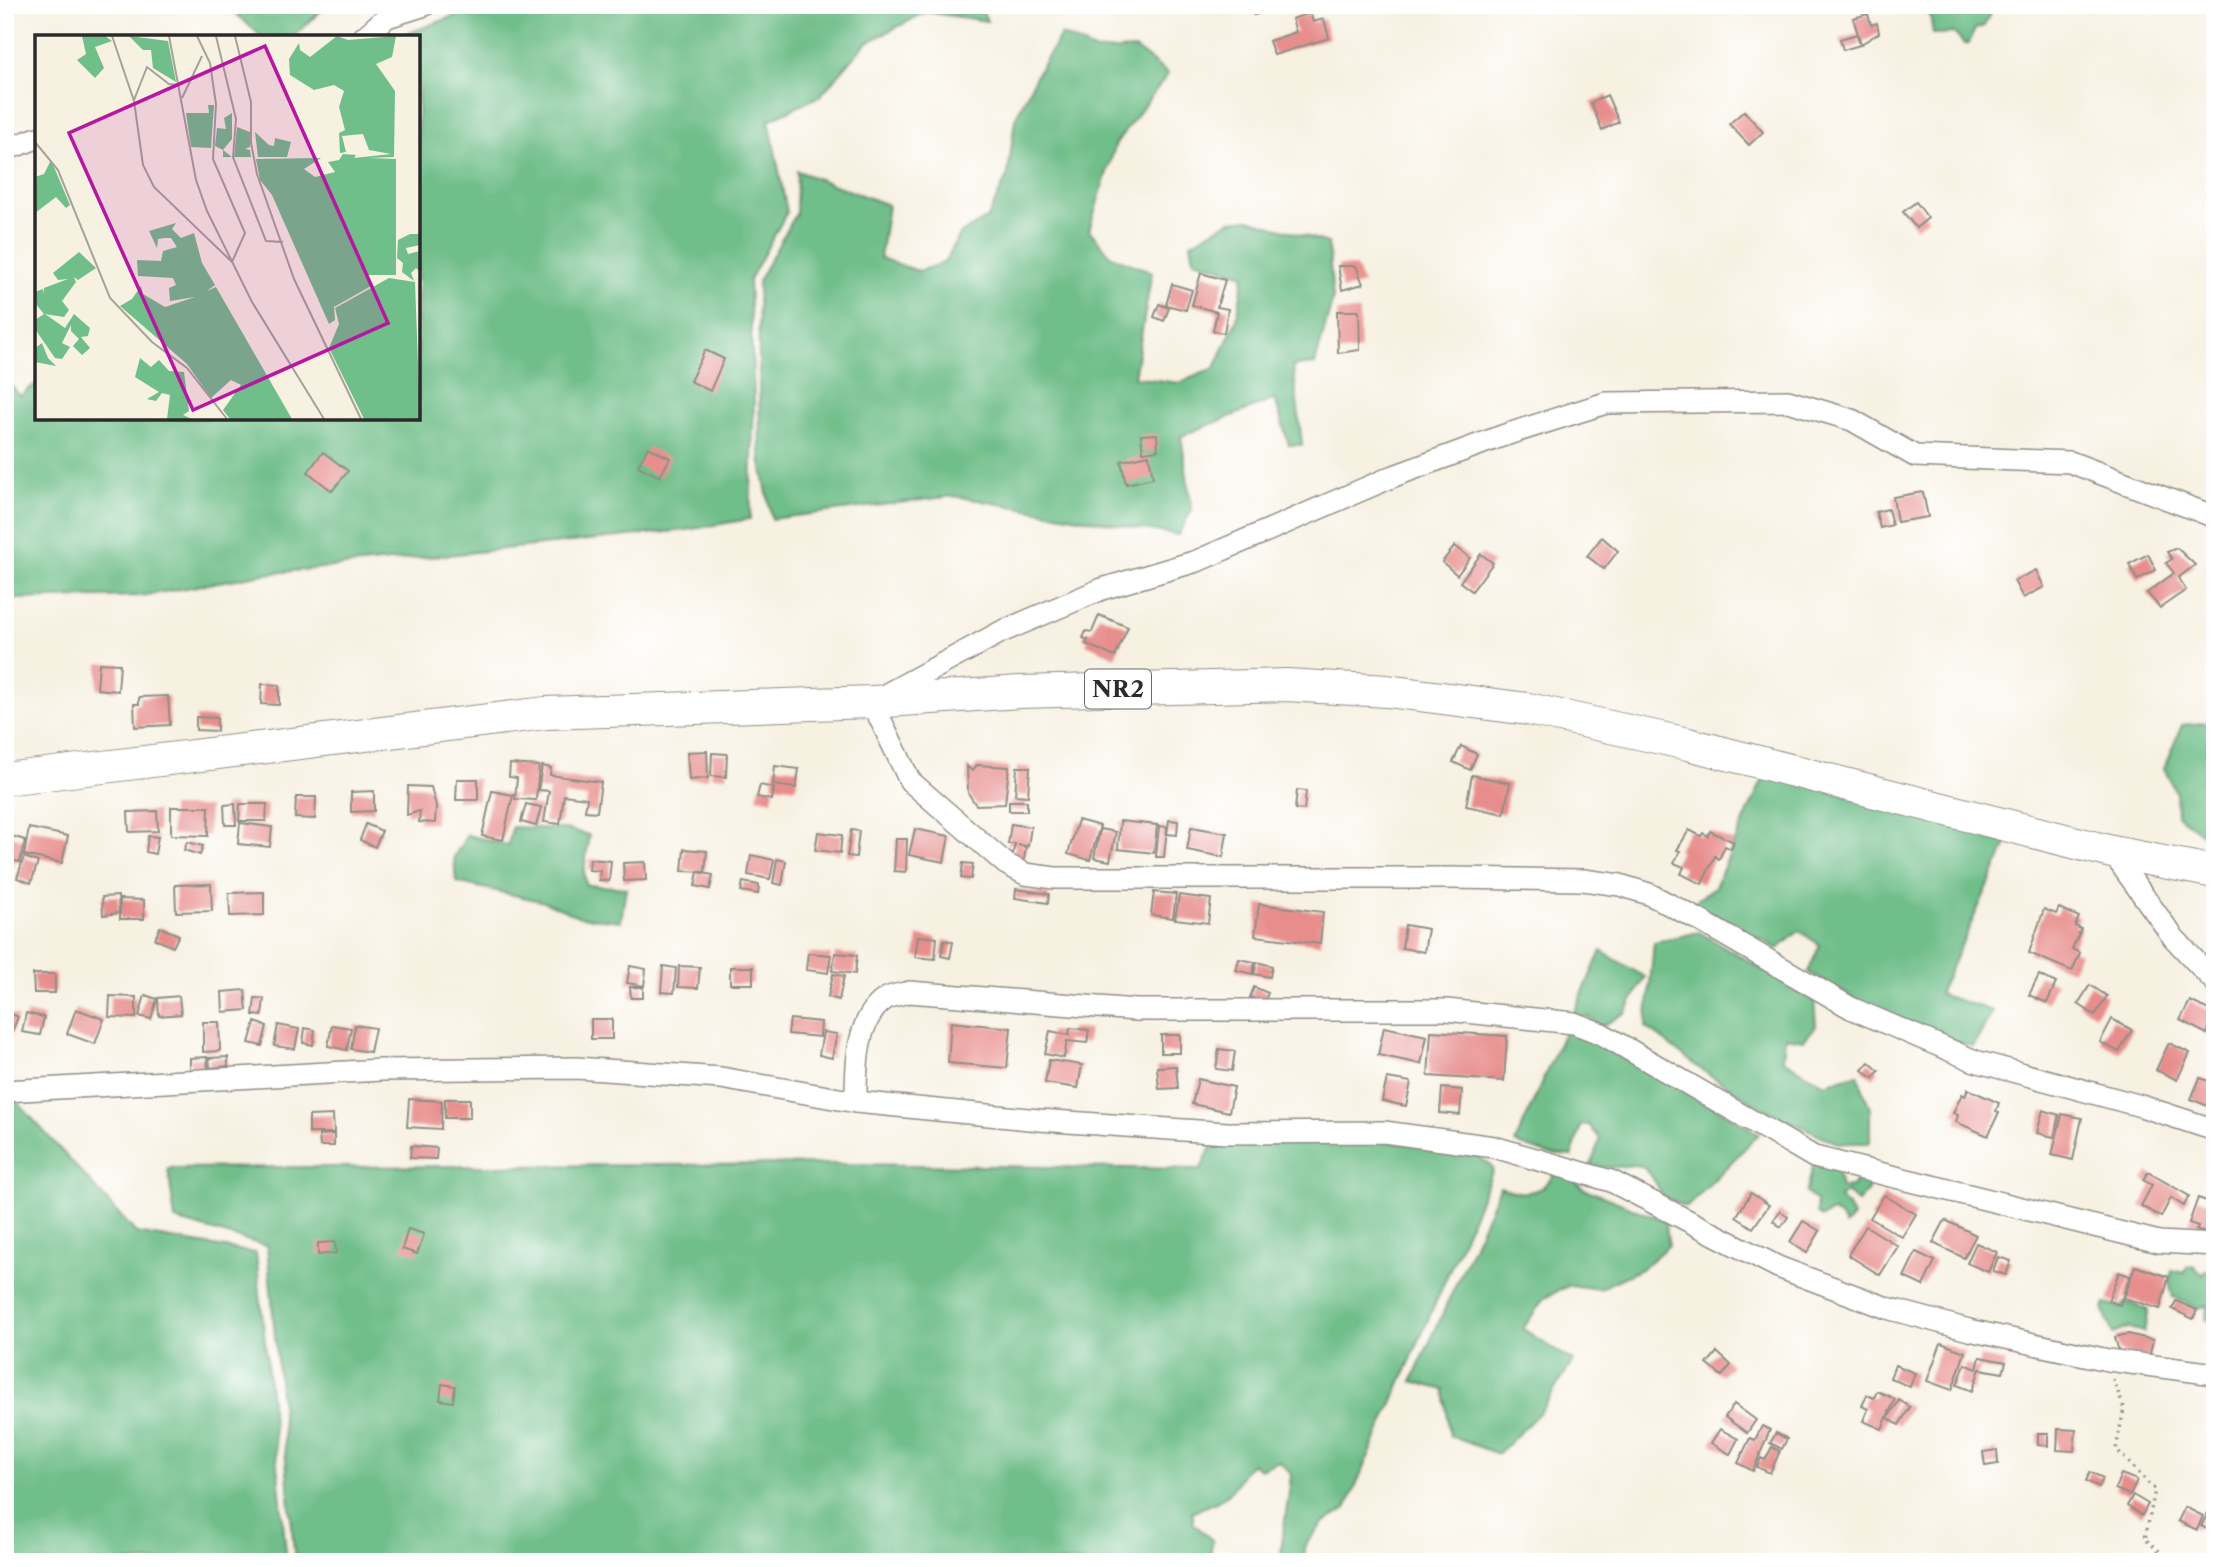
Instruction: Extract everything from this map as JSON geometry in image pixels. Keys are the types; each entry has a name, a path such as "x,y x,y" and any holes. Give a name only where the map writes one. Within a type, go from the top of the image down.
{"highway":[{"name":"NR2","path":"5,779 546,713 872,702 1020,692 1287,685 1399,693 1528,709 1688,744 2112,852 2215,872"}],"street":[{"path":"366,35 387,17 425,5"},
{"path":"5,150 35,139"},
{"path":"2215,517 2070,462 1915,456 1852,420 1788,401 1606,403 1502,436 1394,476 1197,561 1102,589 1001,632 872,702 910,781 1006,864 1025,874 1055,878 1583,880 1620,885 1648,894 1699,920 1851,1008 1975,1061 2141,1106 2215,1130"},
{"path":"2112,852 2173,937 2215,982"},
{"path":"856,1102 856,1065 867,1024 888,998 909,992 1136,1010 1446,1010 1561,1022 1602,1034 1814,1157 2159,1242 2215,1245"},
{"path":"5,1091 381,1070 576,1068 721,1078 856,1102 1039,1120 1227,1133 1384,1132 1494,1147 1611,1181 1778,1267 1886,1308 2108,1360 2215,1374"}],"path":[{"path":"2108,1360 2124,1408 2116,1449 2155,1490 2145,1539 2172,1562"}],"green space":[{"path":"198,5 327,5 295,35 260,35 235,13"},
{"path":"483,5 980,5 987,21 926,12 866,43 820,96 769,120 787,212 749,281 754,399 750,519 686,530 264,574 141,596 5,599 5,379 20,396 35,385 35,420 420,420 420,35 403,35"},
{"path":"1994,5 1984,26 1975,29 1969,43 1964,44 1954,33 1933,34 1929,7"},
{"path":"1061,35 1096,51 1136,49 1168,74 1116,143 1089,230 1111,256 1152,272 1134,377 1179,383 1215,368 1237,319 1244,275 1194,260 1191,243 1230,221 1249,219 1328,243 1333,298 1315,364 1293,366 1302,445 1289,445 1275,399 1181,436 1192,510 1178,535 953,496 772,519 760,458 758,281 796,214 797,171 888,205 880,258 918,271 944,263 961,233 988,218 1008,174 1015,119 1038,72"},
{"path":"2215,722 2215,830 2205,836 2177,815 2176,793 2164,768 2182,725"},
{"path":"1766,772 2008,842 1939,994 1993,1011 1973,1047 1876,1011 1808,972 1820,945 1799,931 1778,949 1693,903 1715,887"},
{"path":"512,827 565,829 589,835 584,872 586,885 626,888 621,921 580,917 545,902 456,882 454,857 467,835 508,845"},
{"path":"1699,932 1814,999 1816,1026 1804,1040 1785,1037 1783,1060 1825,1084 1858,1074 1870,1109 1870,1143 1837,1143 1762,1108 1699,1068 1646,1027 1654,942"},
{"path":"1601,951 1645,977 1626,1012 1599,1028 1589,1017 1572,1017"},
{"path":"1565,1030 1609,1042 1759,1134 1687,1207 1663,1197 1647,1171 1640,1166 1591,1165 1600,1139 1589,1125 1581,1125 1572,1156 1547,1154 1515,1143"},
{"path":"5,1095 11,1095 136,1233 256,1253 287,1562 5,1562"},
{"path":"1339,1137 1468,1150 1491,1165 1493,1170 1346,1509 1323,1523 1304,1547 1305,1562 1281,1562 1291,1474 1279,1461 1260,1469 1252,1463 1228,1494 1214,1503 1192,1511 1194,1524 1213,1541 1208,1562 295,1562 267,1246 175,1220 168,1168 843,1164 1201,1169 1211,1147"},
{"path":"1814,1162 1837,1167 1841,1188 1852,1187 1859,1176 1871,1177 1868,1190 1858,1202 1846,1192 1839,1198 1848,1206 1853,1217 1845,1226 1841,1217 1833,1212 1822,1217 1817,1214 1816,1201 1806,1193"},
{"path":"1556,1170 1568,1173 1582,1188 1665,1221 1669,1245 1641,1269 1599,1289 1570,1285 1544,1298 1523,1329 1573,1361 1540,1412 1498,1454 1450,1436 1444,1390 1412,1381 1500,1187 1517,1192 1540,1189"},
{"path":"2194,1266 2203,1275 2206,1270 2215,1275 2215,1324 2206,1319 2207,1306 2198,1308 2173,1297 2170,1286 2172,1270 2185,1273 2187,1268"},
{"path":"2126,1302 2149,1310 2144,1332 2128,1328 2113,1334 2103,1309 2105,1304 2121,1308"}],"building":[{"path":"1246,5 1283,5 1283,6 1254,15"},
{"path":"1310,13 1313,22 1324,19 1329,38 1274,55 1269,41 1296,32 1292,19"},
{"path":"1868,14 1871,25 1877,23 1879,33 1861,44 1853,18"},
{"path":"1857,34 1860,45 1843,50 1840,39"},
{"path":"1607,95 1619,122 1602,130 1591,103"},
{"path":"1744,111 1763,132 1749,145 1729,124"},
{"path":"1916,202 1928,218 1916,228 1903,212"},
{"path":"1338,266 1356,266 1363,284 1342,290"},
{"path":"1201,273 1225,280 1217,307 1228,309 1224,333 1213,331 1217,312 1192,305"},
{"path":"1172,284 1192,290 1186,310 1166,305"},
{"path":"1159,304 1169,308 1164,321 1154,317"},
{"path":"1337,311 1359,311 1360,350 1338,353"},
{"path":"705,350 724,359 710,391 690,381"},
{"path":"1157,434 1158,450 1143,452 1141,435"},
{"path":"648,447 670,458 660,477 638,466"},
{"path":"323,452 348,471 332,491 308,472"},
{"path":"1149,455 1153,478 1126,484 1121,461"},
{"path":"1923,492 1928,517 1897,522 1893,497"},
{"path":"1888,509 1892,525 1880,528 1876,512"},
{"path":"1602,537 1618,551 1604,569 1587,556"},
{"path":"1455,546 1470,558 1457,575 1442,562"},
{"path":"2177,548 2195,565 2178,578 2186,590 2160,608 2147,593 2174,573 2166,563 2172,559 2167,552"},
{"path":"1481,554 1493,563 1472,591 1460,582"},
{"path":"2148,554 2156,570 2137,580 2129,564"},
{"path":"2036,570 2044,587 2023,598 2014,581"},
{"path":"1099,615 1128,627 1115,657 1086,644 1088,640 1083,638 1086,631 1092,632"},
{"path":"99,663 120,664 118,691 97,689"},
{"path":"262,684 279,685 279,705 261,704"},
{"path":"168,696 170,725 135,727 134,704 139,704 139,697"},
{"path":"196,717 217,718 217,731 196,730"},
{"path":"1461,746 1477,754 1470,770 1453,762"},
{"path":"707,751 708,778 689,780 687,752"},
{"path":"712,753 727,754 726,777 711,776"},
{"path":"510,764 539,766 536,800 515,799 517,778 509,777"},
{"path":"977,765 1009,767 1005,804 976,805 968,793 967,766 972,771"},
{"path":"542,766 551,768 550,775 601,782 597,812 585,811 587,798 564,795 560,824 544,822 549,791 538,790"},
{"path":"775,766 799,769 796,788 773,785"},
{"path":"1017,767 1030,767 1028,796 1015,795"},
{"path":"1472,775 1510,783 1504,814 1466,806"},
{"path":"457,779 478,779 478,800 456,800"},
{"path":"760,785 774,788 772,800 757,797"},
{"path":"408,786 431,787 436,806 435,823 419,822 420,811 407,815"},
{"path":"1297,790 1306,791 1304,810 1295,809"},
{"path":"374,791 374,811 351,812 351,792"},
{"path":"492,791 513,795 503,840 482,836"},
{"path":"296,797 316,797 315,819 295,818"},
{"path":"1009,801 1027,801 1027,811 1009,811"},
{"path":"235,804 236,825 225,825 224,805"},
{"path":"240,804 267,804 266,821 239,821"},
{"path":"526,804 541,807 536,826 521,822"},
{"path":"171,807 209,807 208,836 171,835"},
{"path":"157,811 158,831 129,832 128,812"},
{"path":"1078,820 1100,826 1090,860 1068,854"},
{"path":"1169,820 1178,821 1177,835 1167,834"},
{"path":"1120,821 1157,825 1154,853 1118,849"},
{"path":"240,823 272,827 270,847 238,844"},
{"path":"366,824 382,831 375,847 360,840"},
{"path":"1011,824 1031,827 1028,846 1018,845 1026,847 1024,860 1012,858 1015,844 1008,844"},
{"path":"1159,826 1167,827 1164,857 1156,857"},
{"path":"1191,827 1227,833 1223,857 1187,850"},
{"path":"29,828 68,836 62,863 24,855"},
{"path":"915,829 949,836 944,862 909,855"},
{"path":"1100,829 1116,832 1110,861 1094,858"},
{"path":"851,830 859,831 856,857 847,856"},
{"path":"1689,830 1701,836 1703,833 1708,836 1710,831 1734,842 1731,849 1725,846 1719,859 1715,856 1702,884 1681,874 1684,867 1674,863 1680,851 1677,850"},
{"path":"818,832 842,835 840,853 815,850"},
{"path":"11,836 25,840 20,862 6,859"},
{"path":"148,836 158,837 155,854 146,852"},
{"path":"896,839 907,839 906,872 894,871"},
{"path":"187,842 203,846 200,855 184,850"},
{"path":"684,849 707,851 705,872 682,871"},
{"path":"751,855 774,860 770,879 748,875"},
{"path":"24,857 38,862 31,883 17,878"},
{"path":"590,859 611,861 609,881 599,880 600,871 589,870"},
{"path":"777,859 786,861 782,885 773,883"},
{"path":"6,860 14,863 8,883 5,882"},
{"path":"645,862 646,880 624,881 623,863"},
{"path":"963,863 973,864 971,879 961,878"},
{"path":"698,872 713,875 710,889 695,886"},
{"path":"743,882 759,885 758,894 741,891"},
{"path":"211,884 212,911 176,912 175,885"},
{"path":"1016,889 1049,894 1048,903 1015,898"},
{"path":"264,892 264,915 230,916 229,893"},
{"path":"1154,892 1176,894 1173,918 1151,915"},
{"path":"1179,895 1211,899 1208,923 1175,919"},
{"path":"118,896 119,913 103,915 102,897"},
{"path":"120,899 144,900 144,919 120,919"},
{"path":"1259,904 1323,912 1320,944 1255,936"},
{"path":"2059,908 2079,917 2075,926 2081,929 2072,949 2080,953 2072,971 2029,953 2044,909 2056,914"},
{"path":"1405,925 1428,929 1424,952 1402,948"},
{"path":"160,927 179,935 173,947 155,939"},
{"path":"918,936 937,938 935,959 915,957"},
{"path":"944,940 953,942 950,958 941,956"},
{"path":"808,953 831,955 828,973 806,970"},
{"path":"835,953 857,955 855,974 832,971"},
{"path":"1239,959 1255,962 1253,974 1236,970"},
{"path":"1257,962 1272,966 1270,977 1254,974"},
{"path":"630,966 646,969 644,986 627,983"},
{"path":"663,966 676,968 674,993 661,992"},
{"path":"679,966 700,967 698,988 678,987"},
{"path":"730,967 753,967 753,984 730,984"},
{"path":"33,974 55,974 55,993 34,993"},
{"path":"833,974 844,976 839,1000 828,997"},
{"path":"2039,975 2056,983 2047,1003 2029,995"},
{"path":"2090,985 2107,996 2095,1015 2078,1004"},
{"path":"630,987 643,987 643,998 631,998"},
{"path":"1254,987 1268,993 1264,1003 1250,997"},
{"path":"245,990 247,1010 223,1012 222,992"},
{"path":"145,995 157,999 151,1019 139,1016"},
{"path":"110,996 136,997 136,1018 109,1017"},
{"path":"179,996 181,1014 159,1016 158,998"},
{"path":"255,998 264,999 262,1016 253,1015"},
{"path":"2190,1001 2215,1013 2207,1034 2180,1020"},
{"path":"76,1009 104,1019 95,1044 67,1034"},
{"path":"26,1013 44,1017 40,1035 22,1032"},
{"path":"12,1014 18,1017 11,1034 5,1029"},
{"path":"591,1019 612,1019 612,1039 591,1039"},
{"path":"790,1019 821,1022 820,1037 788,1034"},
{"path":"2112,1019 2132,1030 2119,1052 2100,1042"},
{"path":"203,1022 219,1022 220,1051 203,1052"},
{"path":"255,1022 267,1026 262,1046 249,1043"},
{"path":"951,1022 1011,1028 1007,1068 948,1063"},
{"path":"278,1025 299,1029 295,1049 274,1046"},
{"path":"332,1025 351,1028 347,1050 328,1046"},
{"path":"355,1025 375,1028 370,1052 351,1049"},
{"path":"1384,1027 1427,1036 1421,1064 1378,1055"},
{"path":"305,1028 315,1030 313,1045 303,1043"},
{"path":"1070,1028 1089,1030 1087,1043 1067,1041 1064,1058 1045,1054 1050,1031 1069,1035"},
{"path":"1431,1031 1507,1036 1504,1081 1428,1076"},
{"path":"823,1032 837,1034 832,1058 819,1055"},
{"path":"1161,1035 1180,1035 1180,1053 1161,1053"},
{"path":"2169,1043 2190,1053 2177,1080 2156,1070"},
{"path":"1219,1049 1235,1051 1232,1071 1216,1069"},
{"path":"207,1057 208,1071 190,1072 190,1058"},
{"path":"228,1057 228,1066 210,1068 209,1058"},
{"path":"1049,1060 1082,1065 1078,1088 1045,1083"},
{"path":"1869,1062 1879,1071 1873,1078 1862,1070"},
{"path":"1176,1066 1178,1088 1159,1089 1157,1067"},
{"path":"1387,1078 1411,1082 1406,1106 1382,1101"},
{"path":"2200,1078 2215,1083 2210,1107 2191,1099"},
{"path":"1198,1079 1234,1087 1229,1112 1192,1104"},
{"path":"1442,1088 1462,1090 1460,1115 1440,1113"},
{"path":"1968,1089 1999,1103 1996,1111 1999,1112 1988,1136 1956,1122 1958,1115 1953,1113 1962,1094 1965,1096"},
{"path":"409,1099 442,1101 441,1129 407,1127"},
{"path":"445,1099 470,1099 470,1118 445,1118"},
{"path":"2043,1110 2059,1115 2054,1137 2037,1133"},
{"path":"2062,1114 2082,1118 2073,1160 2052,1155"},
{"path":"333,1115 334,1133 309,1133 309,1116"},
{"path":"334,1134 334,1146 320,1146 319,1135"},
{"path":"411,1146 437,1148 436,1159 410,1158"},
{"path":"2148,1172 2189,1196 2184,1206 2171,1198 2161,1217 2141,1206 2152,1185 2143,1180"},
{"path":"1751,1193 1769,1205 1753,1228 1736,1217"},
{"path":"1884,1195 1916,1214 1902,1237 1870,1218"},
{"path":"2198,1198 2215,1204 2215,1240 2203,1236 2203,1232 2196,1230 2198,1226 2189,1223"},
{"path":"1780,1211 1788,1217 1781,1227 1773,1221"},
{"path":"1945,1220 1976,1235 1964,1258 1933,1243"},
{"path":"1803,1221 1820,1231 1807,1253 1790,1242"},
{"path":"1866,1226 1898,1246 1880,1275 1848,1255"},
{"path":"408,1229 424,1234 417,1254 402,1249"},
{"path":"335,1242 336,1253 318,1255 318,1243"},
{"path":"1976,1243 1997,1252 1988,1272 1967,1263"},
{"path":"1916,1252 1935,1261 1923,1286 1904,1277"},
{"path":"1998,1257 2011,1261 2006,1275 1993,1271"},
{"path":"2135,1266 2169,1277 2160,1309 2124,1298"},
{"path":"2119,1272 2130,1276 2120,1305 2108,1301"},
{"path":"2176,1301 2197,1310 2193,1319 2172,1309"},
{"path":"2128,1334 2153,1340 2149,1358 2119,1352 2115,1337"},
{"path":"1941,1343 1965,1352 1952,1390 1927,1381"},
{"path":"1717,1352 1731,1365 1722,1376 1707,1364"},
{"path":"1980,1357 2006,1362 2003,1373 1980,1369 1972,1391 1957,1385 1965,1364 1977,1369"},
{"path":"1895,1365 1915,1373 1910,1387 1890,1378"},
{"path":"442,1384 455,1386 453,1402 440,1400"},
{"path":"1877,1391 1895,1399 1882,1429 1863,1421 1868,1409 1862,1406 1867,1395 1874,1398"},
{"path":"1899,1400 1910,1407 1899,1425 1888,1418"},
{"path":"1734,1404 1756,1420 1747,1433 1725,1417"},
{"path":"1762,1426 1770,1430 1753,1471 1738,1463 1750,1438 1755,1440"},
{"path":"1720,1429 1738,1439 1730,1454 1711,1443"},
{"path":"2058,1429 2076,1430 2074,1451 2057,1450"},
{"path":"1776,1433 1787,1439 1782,1449 1770,1443"},
{"path":"2038,1433 2048,1433 2048,1446 2038,1445"},
{"path":"1772,1447 1780,1451 1770,1473 1757,1467 1761,1458 1765,1460"},
{"path":"1997,1450 1998,1464 1985,1466 1983,1452"},
{"path":"2090,1472 2103,1478 2099,1487 2086,1481"},
{"path":"2121,1474 2137,1480 2130,1495 2115,1489"},
{"path":"2133,1495 2148,1504 2142,1515 2127,1506"},
{"path":"2185,1507 2203,1516 2197,1530 2178,1521"},
{"path":"2209,1511 2215,1514 2213,1532 2201,1526"}]}
